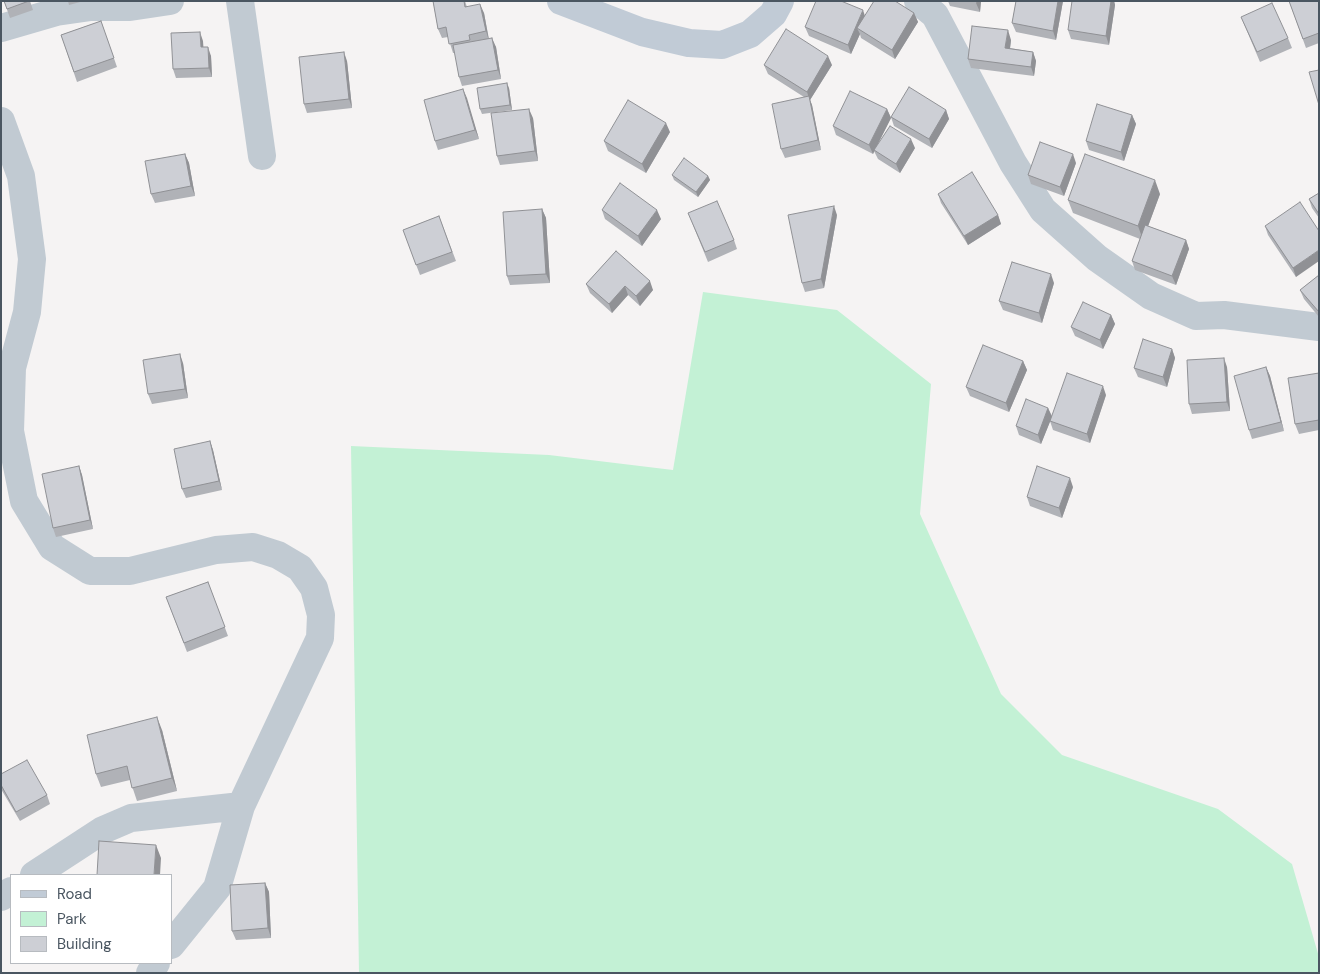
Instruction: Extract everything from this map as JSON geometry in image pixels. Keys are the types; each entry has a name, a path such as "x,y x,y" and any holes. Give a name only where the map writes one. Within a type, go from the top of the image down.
{"main road":[{"path":"561,1 642,32 689,43 722,45 750,34 773,14 780,1"}],"street":[{"path":"1,28 56,12 91,7 158,4 170,1"},
{"path":"240,1 262,156"},
{"path":"918,1 935,15 1013,164 1043,210 1097,258 1151,296 1196,316 1224,315 1319,328"},
{"path":"1,121 21,176 32,259 27,312 12,368 10,431 24,501 52,546 90,571 130,571 216,550 253,547 278,555 300,568 314,588 321,615 320,638 241,806 217,888 172,944"},
{"path":"36,874 103,830 131,818 241,806"}],"green space":[{"path":"703,292 837,310 931,384 920,514 1001,694 1062,755 1218,809 1292,864 1319,957 1319,973 359,973 351,446 549,455 673,470"}],"building":[{"path":"4,1 29,1 7,9"},
{"path":"433,1 464,1 465,7 480,4 486,31 469,35 470,40 449,44 446,27 438,29"},
{"path":"816,1 841,1 863,10 848,45 805,27"},
{"path":"874,1 895,1 914,13 892,50 857,28"},
{"path":"1016,1 1058,1 1053,31 1012,23"},
{"path":"1072,1 1111,1 1106,36 1068,30"},
{"path":"1289,1 1319,1 1319,33 1303,39"},
{"path":"1272,3 1288,38 1257,52 1241,17"},
{"path":"101,21 114,58 74,72 61,35"},
{"path":"972,26 1008,30 1005,48 1033,52 1031,67 968,59"},
{"path":"786,29 828,56 807,92 764,65"},
{"path":"200,32 201,47 208,47 209,68 173,69 171,33"},
{"path":"492,38 498,70 459,77 453,45"},
{"path":"344,52 349,99 304,104 299,57"},
{"path":"1319,70 1319,105 1309,72"},
{"path":"507,83 510,105 480,109 477,88"},
{"path":"909,87 946,110 929,139 891,117"},
{"path":"463,89 475,130 435,141 424,100"},
{"path":"850,91 887,109 869,145 833,126"},
{"path":"809,96 818,140 781,149 772,104"},
{"path":"628,100 666,123 642,164 604,141"},
{"path":"1097,104 1132,115 1121,152 1086,141"},
{"path":"529,109 535,151 497,156 491,113"},
{"path":"890,126 911,139 896,164 874,150"},
{"path":"1040,142 1073,154 1060,187 1028,175"},
{"path":"185,154 191,186 151,194 145,161"},
{"path":"1085,154 1155,180 1138,226 1068,200"},
{"path":"684,158 708,176 696,192 672,175"},
{"path":"972,172 998,215 964,236 938,194"},
{"path":"620,183 657,210 638,236 602,210"},
{"path":"1319,193 1319,214 1309,199"},
{"path":"717,201 734,240 705,252 688,213"},
{"path":"1300,202 1319,231 1319,250 1293,268 1265,226"},
{"path":"834,206 821,279 802,283 788,215"},
{"path":"542,209 546,274 507,276 503,212"},
{"path":"439,216 452,252 416,265 403,230"},
{"path":"1145,225 1186,240 1172,276 1132,261"},
{"path":"616,251 650,281 636,296 625,286 609,304 586,284"},
{"path":"1012,262 1051,274 1039,313 999,301"},
{"path":"1319,275 1319,312 1300,290"},
{"path":"1083,302 1111,315 1100,340 1071,327"},
{"path":"1143,339 1172,349 1163,377 1134,368"},
{"path":"983,345 1023,361 1006,403 966,387"},
{"path":"180,354 185,389 148,394 143,360"},
{"path":"1224,358 1227,402 1189,404 1187,360"},
{"path":"1266,367 1281,422 1249,430 1234,376"},
{"path":"1067,373 1103,386 1087,434 1050,421"},
{"path":"1319,373 1319,420 1295,424 1288,378"},
{"path":"1026,399 1048,408 1038,435 1016,426"},
{"path":"210,441 219,481 182,489 174,449"},
{"path":"79,466 90,520 53,528 42,474"},
{"path":"1037,466 1070,478 1059,508 1027,497"},
{"path":"208,582 225,627 184,643 166,597"},
{"path":"157,717 172,778 132,788 127,766 96,774 87,735"},
{"path":"27,760 47,795 16,812 1,785 1,774"},
{"path":"99,841 156,845 154,874 97,874"},
{"path":"265,883 268,928 232,931 230,885"}]}
